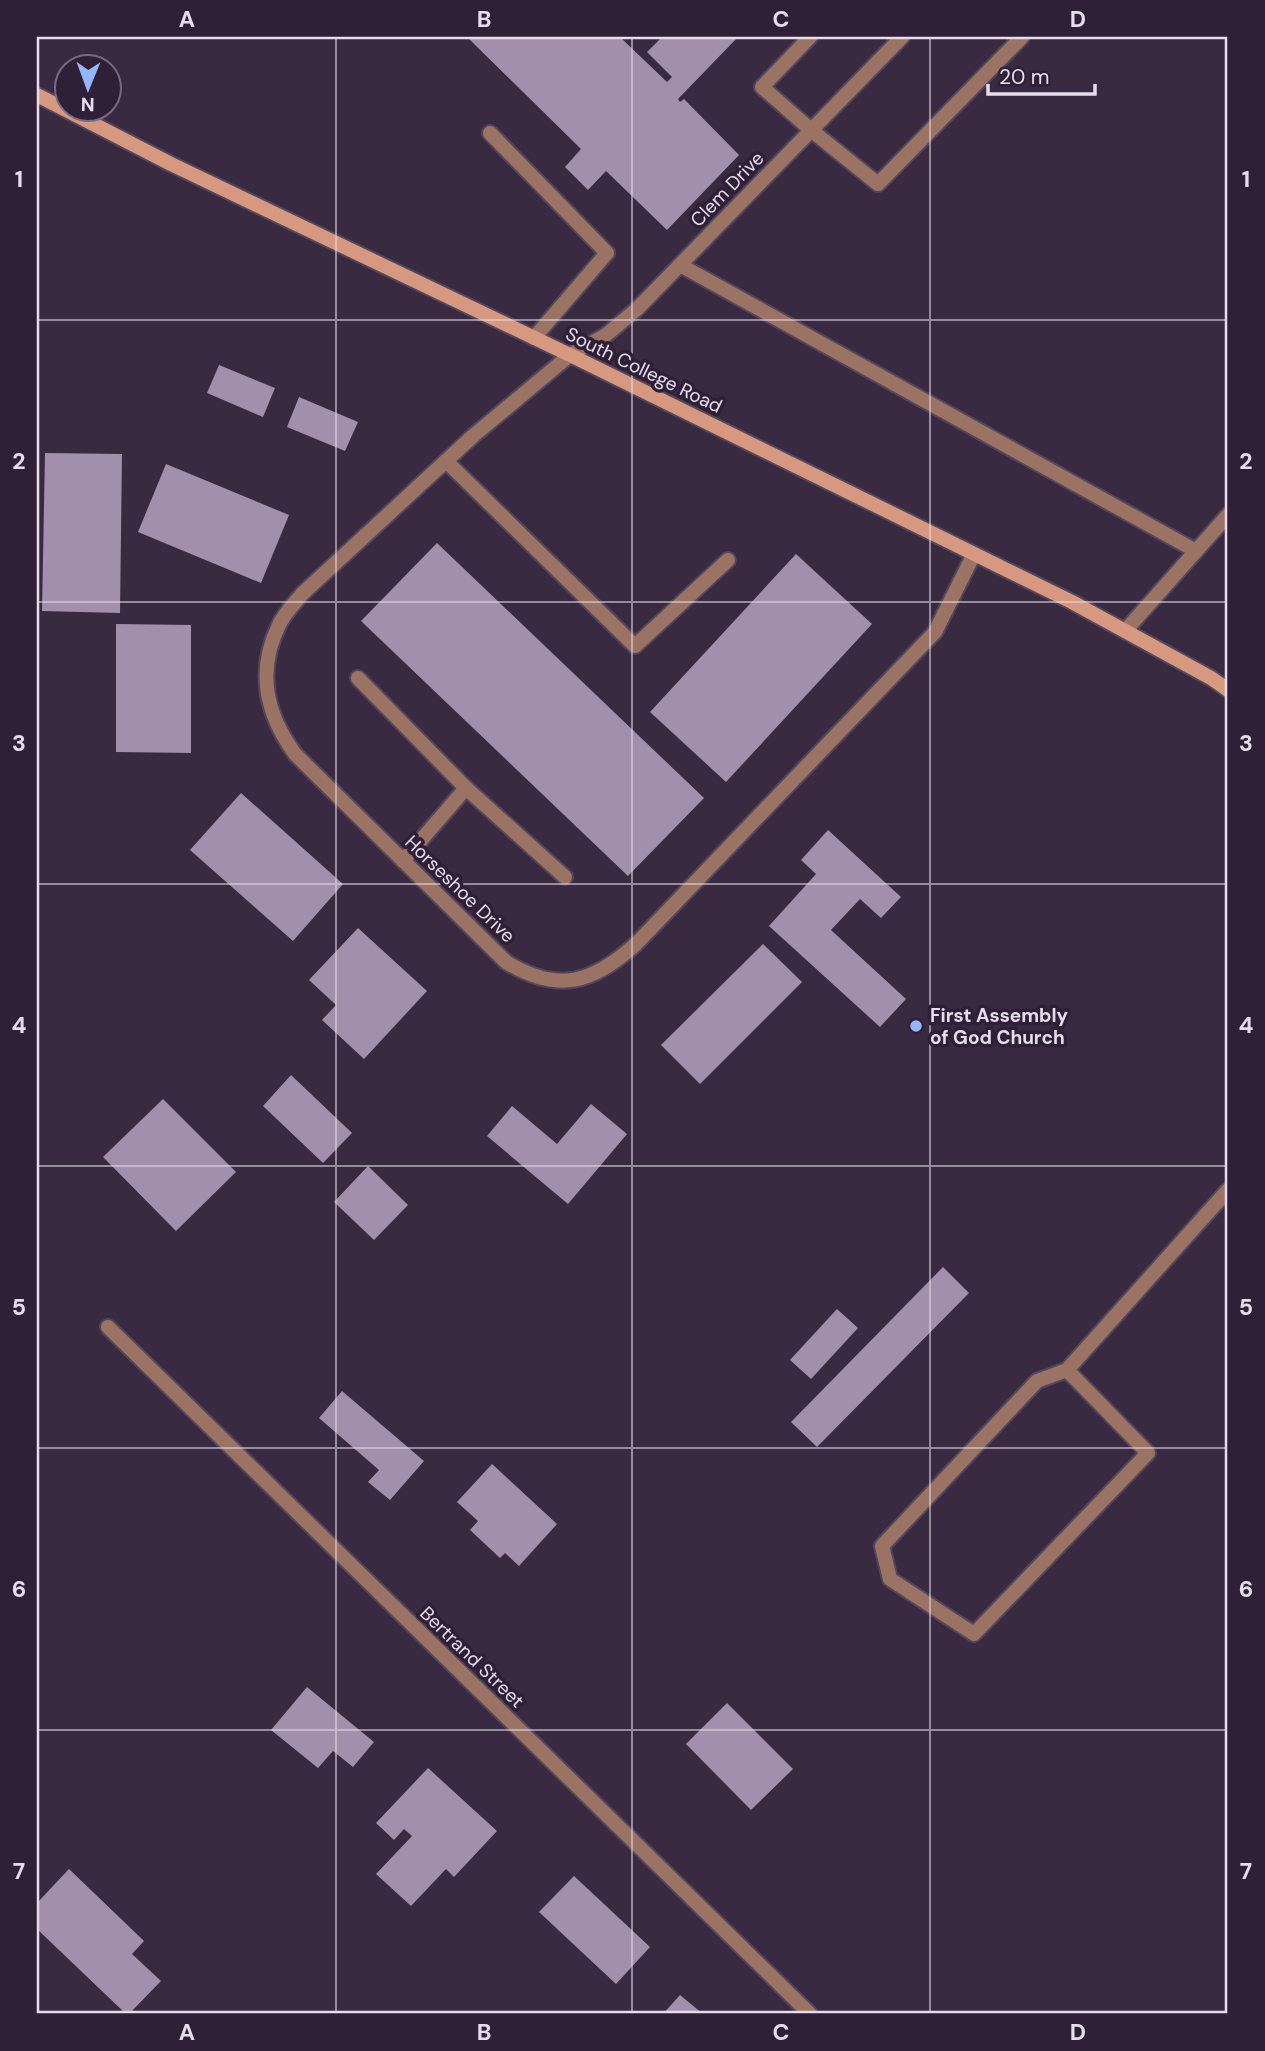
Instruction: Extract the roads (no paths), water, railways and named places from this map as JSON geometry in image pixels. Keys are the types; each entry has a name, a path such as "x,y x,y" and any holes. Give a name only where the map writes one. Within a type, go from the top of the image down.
{"main road":[{"name":"South College Road","path":"37,95 171,164 569,355 1072,602 1228,690"}],"street":[{"path":"810,37 762,87 878,184 1022,37"},
{"name":"Clem Drive","path":"569,355 606,335 638,309 902,37"},
{"path":"490,133 607,253 534,338"},
{"path":"680,265 1196,551"},
{"name":"Horseshoe Drive","path":"569,355 446,461 302,594 280,622 269,648 266,669 273,719 288,746 506,962 521,971 564,982 589,977 619,960 935,632 974,554"},
{"path":"446,461 635,646 728,559"},
{"path":"1125,631 1228,515"},
{"path":"358,678 466,788 565,877"},
{"path":"403,861 466,788"},
{"path":"1067,1370 1148,1453 974,1634 890,1579 882,1546 1037,1381 1067,1370 1228,1190"},
{"name":"Bertrand Street","path":"108,1327 810,2014"}],"place":[{"name":"First Assembly of God Church","path":"916,1026"}]}
